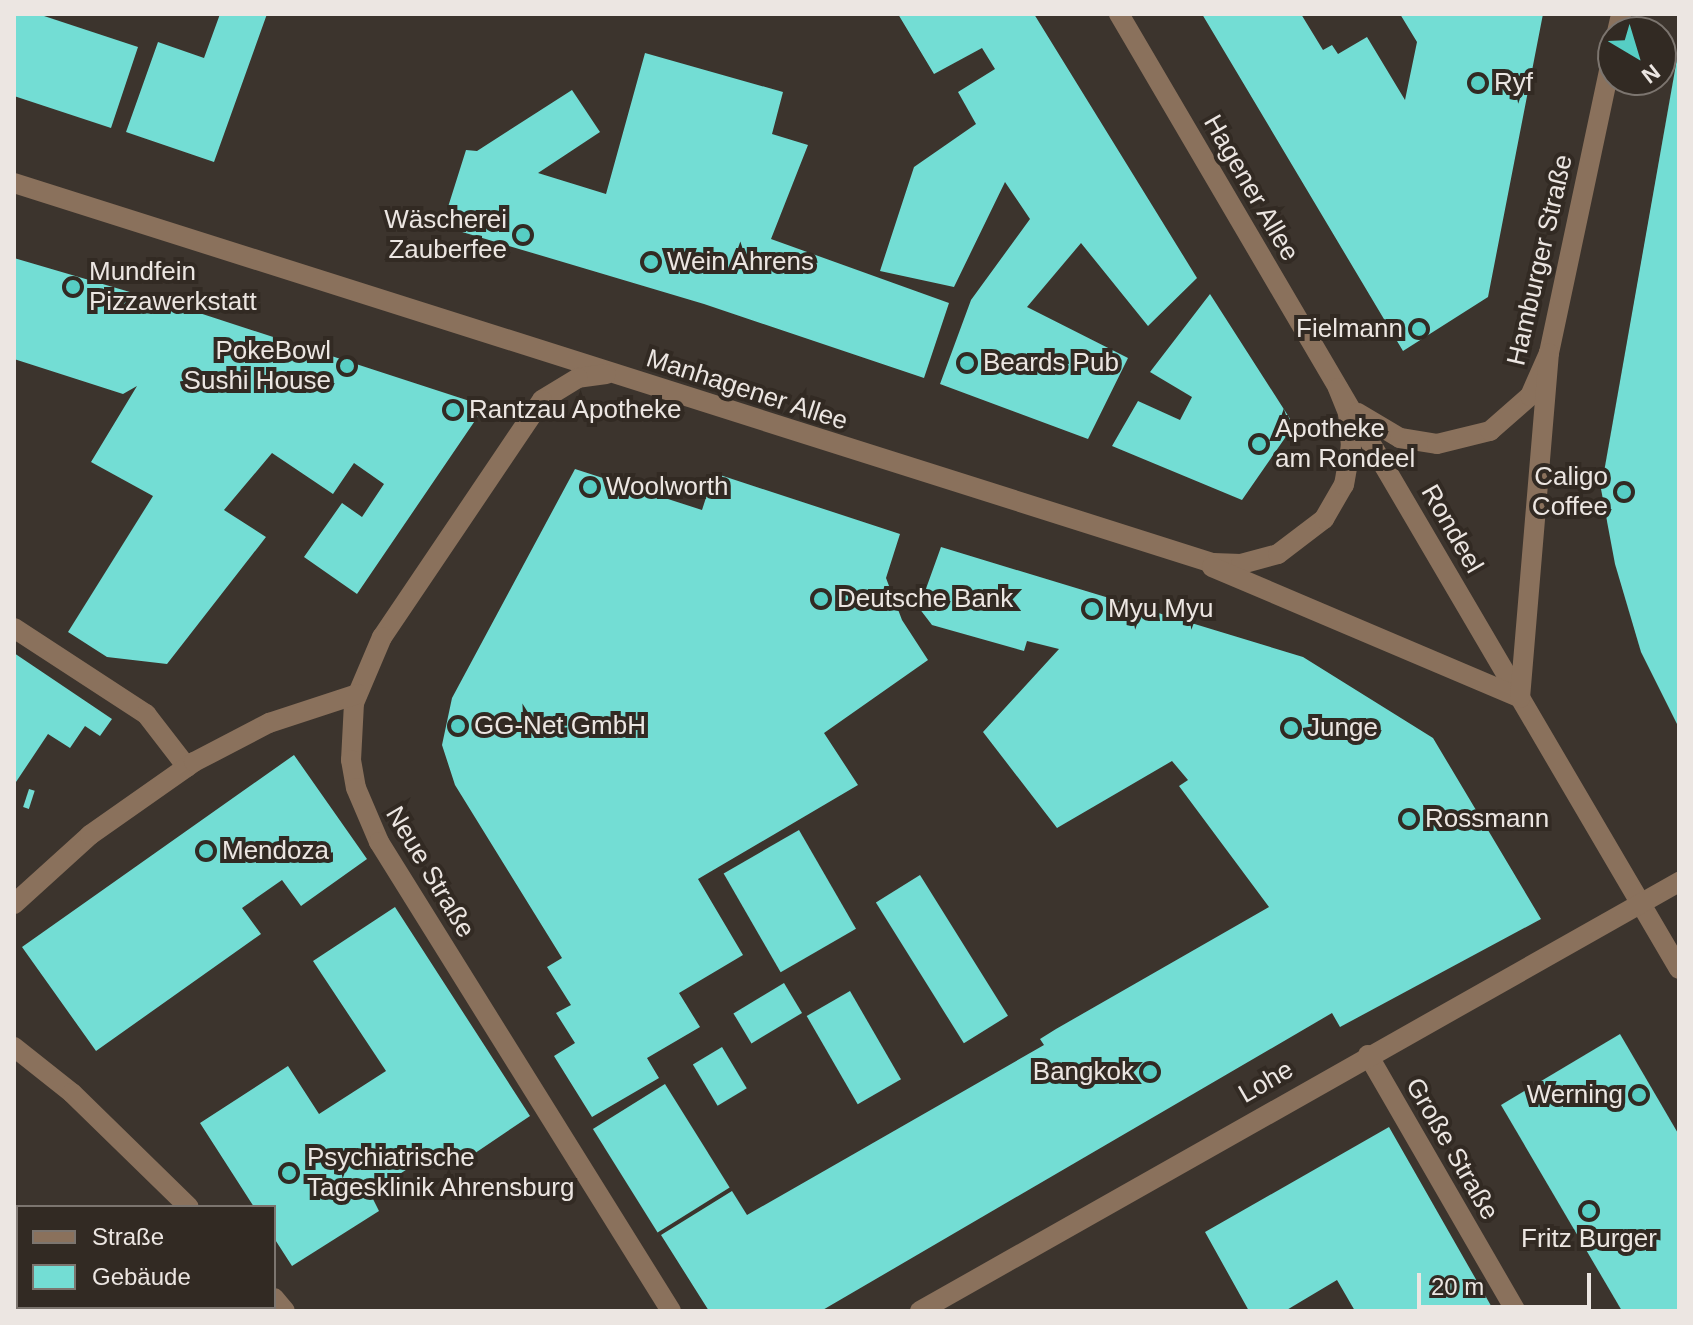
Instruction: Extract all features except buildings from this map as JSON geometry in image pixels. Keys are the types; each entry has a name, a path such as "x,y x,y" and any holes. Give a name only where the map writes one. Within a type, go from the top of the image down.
{"street":[{"name":"Hagener Allee","path":"1119,14 1338,388"},
{"name":"Hamburger Straße","path":"1338,388 1355,410 1384,431 1418,442 1455,442 1490,431 1519,410 1539,380 1549,353 1604,96"},
{"name":"Manhagener Allee","path":"14,183 1192,559 1260,561 1295,545 1324,519 1344,485 1351,447 1348,413 1338,388"},
{"path":"1192,559 1520,698 1549,353"},
{"name":"Neue Straße","path":"625,378 578,378 553,390 533,410 374,649 357,694 351,760 356,788 379,842 671,1311"},
{"name":"Rondeel","path":"1338,388 1641,904"},
{"path":"14,628 146,714 187,767"},
{"path":"14,904 90,835 187,767 269,723 357,694"},
{"name":"Lohe","path":"920,1311 1368,1055 1679,882"},
{"path":"1641,904 1679,969"},
{"path":"14,1047 72,1093 187,1205"},
{"name":"Große Straße","path":"1368,1055 1516,1311"}],"place":[{"name":"Ryf","path":"1478,83"},
{"name":"Wäscherei Zauberfee","path":"523,235"},
{"name":"Wein Ahrens","path":"651,262"},
{"name":"Mundfein Pizzawerkstatt","path":"73,287"},
{"name":"Fielmann","path":"1419,329"},
{"name":"Beards Pub","path":"967,363"},
{"name":"PokeBowl Sushi House","path":"347,366"},
{"name":"Rantzau Apotheke","path":"453,410"},
{"name":"Apotheke am Rondeel","path":"1259,444"},
{"name":"Woolworth","path":"590,487"},
{"name":"Caligo Coffee","path":"1624,492"},
{"name":"Deutsche Bank","path":"821,599"},
{"name":"Myu Myu","path":"1092,609"},
{"name":"GG-Net GmbH","path":"458,726"},
{"name":"Junge","path":"1291,728"},
{"name":"Rossmann","path":"1409,819"},
{"name":"Mendoza","path":"206,851"},
{"name":"Bangkok","path":"1150,1072"},
{"name":"Werning","path":"1639,1095"},
{"name":"Psychiatrische Tagesklinik Ahrensburg","path":"289,1173"},
{"name":"Fritz Burger","path":"1589,1211"}]}
